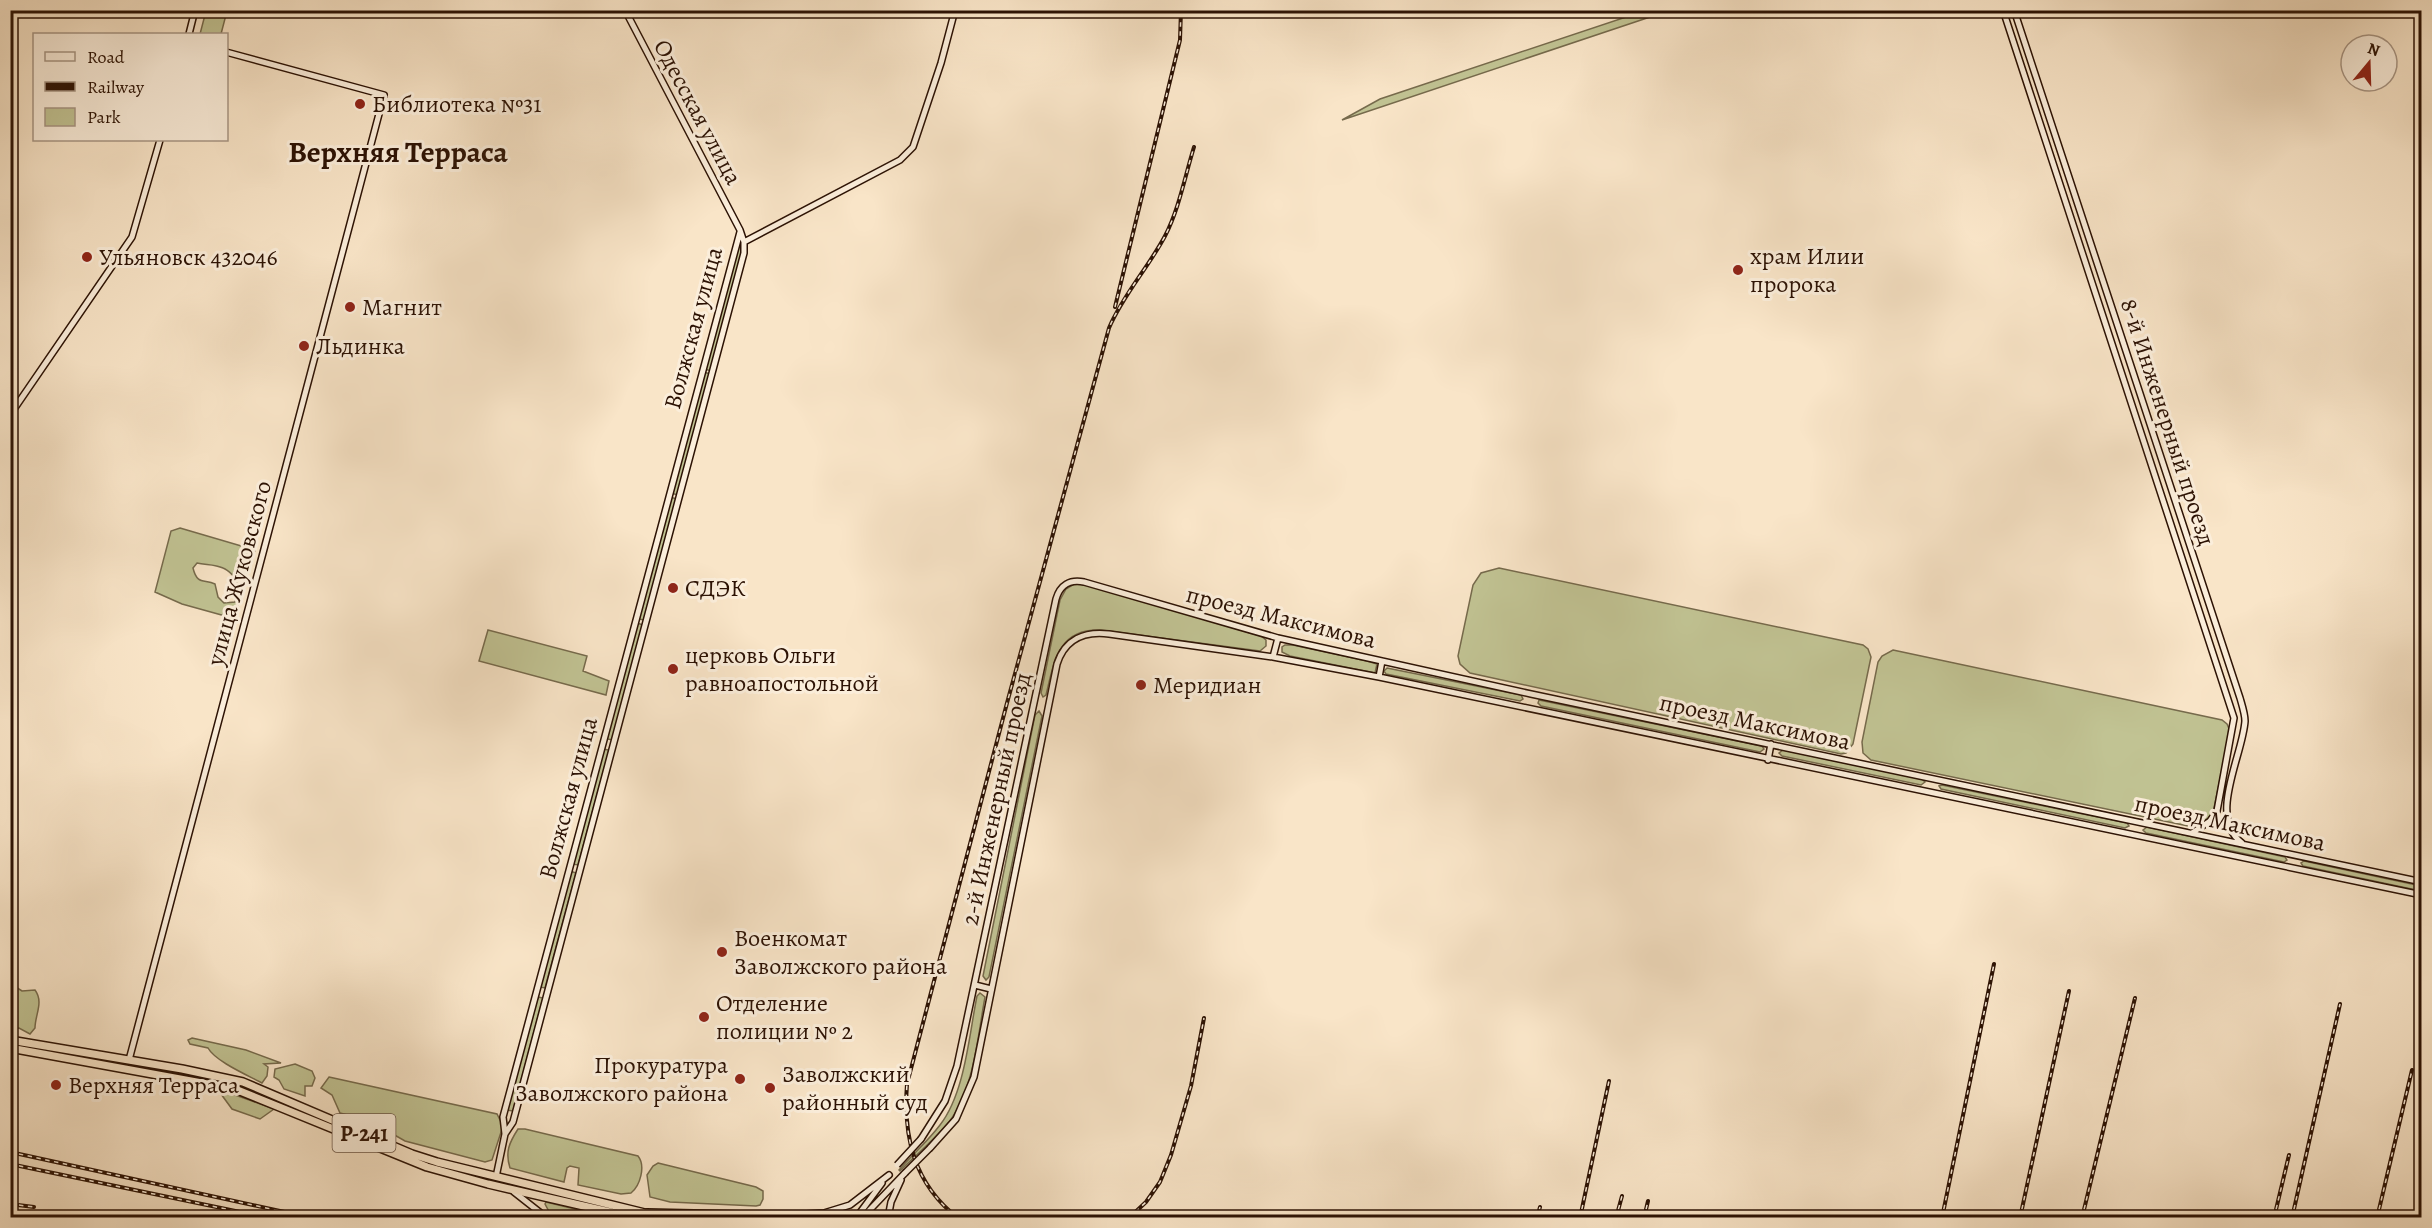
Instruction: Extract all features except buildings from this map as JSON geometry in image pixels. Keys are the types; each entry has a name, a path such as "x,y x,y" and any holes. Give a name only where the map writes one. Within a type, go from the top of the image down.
{"highway":[{"name":"Р-241","path":"10,1040 243,1082 412,1154 636,1214"},
{"name":"Р-241","path":"10,1048 235,1089 427,1167 510,1189 665,1218"},
{"path":"127,1069 129,1060"},
{"name":"Волжская улица","path":"494,1185 495,1177"}],"main road":[{"path":"189,33 195,10"},
{"name":"Одесская улица","path":"624,10 740,230"},
{"path":"744,242 900,160 910,152 927,106 955,10"},
{"name":"8-й Инженерный проезд","path":"2003,10 2234,718 2217,811 2210,821 2192,832"},
{"name":"8-й Инженерный проезд","path":"2014,10 2240,698 2245,720 2226,813 2233,836 2243,844"},
{"name":"улица Жуковского","path":"129,1060 384,95 228,52"},
{"path":"10,415 132,237 160,141"},
{"name":"Волжская улица","path":"505,1134 513,1122 744,257 744,242 740,230"},
{"name":"Волжская улица","path":"495,1177 505,1134 503,1117 740,230"},
{"path":"2088,269 2098,267"},
{"name":"проезд Максимова","path":"1056,599 1061,588 1066,584 1072,581 1084,582 1278,638 1531,694 2421,882"},
{"name":"2-й Инженерный проезд","path":"889,1175 921,1139 949,1093 975,985 1056,599"},
{"name":"проезд Максимова","path":"1057,664 1062,652 1073,640 1088,634 1101,633 1273,657 1528,707 1768,760 2421,895"},
{"path":"1273,657 1278,638"},
{"path":"1379,677 1382,661"},
{"name":"2-й Инженерный проезд","path":"862,1218 951,1126 961,1111 974,1077 1057,664"},
{"path":"1528,707 1531,694"},
{"path":"1034,704 1047,707"},
{"path":"1768,760 1771,744"},
{"path":"1932,793 1935,778"},
{"path":"2135,835 2137,822"},
{"path":"2293,868 2296,855"},
{"path":"975,985 991,989"},
{"path":"888,1218 891,1202 904,1173"},
{"path":"636,1214 789,1215 824,1213 850,1205 889,1175"},
{"path":"856,1218 889,1175"},
{"path":"510,1189 547,1218"}],"green space":[{"path":"1647,10 1665,12 1342,120 1380,99"},
{"path":"206,11 227,11 221,33 200,33"},
{"path":"739,239 743,253 711,371 705,369"},
{"path":"704,372 710,374 678,495 671,493"},
{"path":"670,497 677,499 644,620 638,619"},
{"path":"180,528 255,550 247,573 240,580 226,569 217,566 197,563 193,568 201,581 215,584 218,597 224,603 235,602 237,594 233,590 234,582 241,585 236,619 182,604 155,592 171,531"},
{"path":"1499,568 1863,645 1868,649 1871,657 1853,744 1846,753 1841,754 1470,673 1460,664 1458,656 1473,585 1481,573"},
{"path":"1074,584 1084,584 1261,636 1266,640 1266,646 1260,651 1101,630 1087,631 1075,635 1060,649 1046,695 1043,697 1041,693 1060,600 1066,589"},
{"path":"637,623 643,625 613,740 607,739"},
{"path":"488,630 587,656 583,671 609,681 606,695 479,661"},
{"path":"1285,645 1377,664 1375,673 1290,656 1282,652 1282,647"},
{"path":"1893,650 2222,720 2230,731 2213,813 2202,822 2188,826 1871,760 1863,753 1862,742 1878,662 1882,656"},
{"path":"1387,668 1521,695 1523,699 1520,701 1386,674 1384,671"},
{"path":"1539,700 1762,746 1764,749 1760,752 1541,706 1538,703"},
{"path":"1039,711 1042,716 989,977 986,980 983,976 1035,715"},
{"path":"603,749 609,750 578,865 572,864"},
{"path":"1783,750 1922,779 1925,782 1921,785 1782,756 1779,753"},
{"path":"1939,786 2127,823 2129,826 2125,828 1941,789"},
{"path":"2147,827 2285,857 2287,860 2284,862 2146,833 2143,830"},
{"path":"2304,861 2421,886 2421,891 2303,866 2301,863"},
{"path":"570,871 576,873 545,988 540,987"},
{"path":"11,984 22,991 35,990 38,995 39,1004 35,1028 30,1034 19,1028 11,1029"},
{"path":"980,993 985,997 977,1044 970,1076 959,1105 940,1132 900,1171 940,1125 955,1097 965,1063 977,996"},
{"path":"538,997 543,998 513,1111 507,1110"},
{"path":"192,1038 246,1050 281,1063 264,1064 268,1067 267,1076 262,1083 224,1063 208,1048 190,1044 188,1040"},
{"path":"295,1064 312,1071 315,1078 312,1086 305,1086 305,1096 284,1089 279,1080 274,1077 275,1069"},
{"path":"329,1077 497,1114 503,1126 492,1160 485,1162 405,1141 370,1121 340,1113 332,1095 321,1088"},
{"path":"224,1091 274,1109 260,1119 232,1109 221,1094"},
{"path":"518,1129 638,1156 642,1165 639,1181 631,1193 621,1194 578,1185 579,1168 570,1166 567,1168 564,1182 510,1168 509,1148"},
{"path":"658,1163 756,1187 763,1191 763,1199 760,1205 756,1206 670,1202 650,1197 647,1175"},
{"path":"546,1202 608,1217 552,1217"}],"railway":[{"path":"1115,307 1180,40 1181,10"},
{"path":"958,1218 931,1190 914,1158 907,1123 907,1084 1109,328 1121,304 1170,226 1194,147"},
{"path":"1942,1218 1994,964"},
{"path":"2020,1218 2069,991"},
{"path":"2082,1218 2135,998"},
{"path":"2292,1218 2340,1004"},
{"path":"1129,1218 1146,1202 1160,1182 1171,1155 1191,1086 1204,1018"},
{"path":"2377,1218 2412,1070"},
{"path":"1580,1218 1609,1081"},
{"path":"10,1152 312,1218"},
{"path":"2274,1218 2289,1155"},
{"path":"10,1164 269,1218"},
{"path":"1616,1218 1622,1196"},
{"path":"1644,1218 1648,1201"},
{"path":"10,1204 34,1207"},
{"path":"1537,1218 1540,1207"}],"place":[{"name":"Библиотека №31","path":"360,104"},
{"name":"Ульяновск 432046","path":"87,257"},
{"name":"храм Илии пророка","path":"1738,270"},
{"name":"Магнит","path":"350,307"},
{"name":"Льдинка","path":"304,346"},
{"name":"СДЭК","path":"673,588"},
{"name":"церковь Ольги равноапостольной","path":"673,669"},
{"name":"Меридиан","path":"1141,685"},
{"name":"Военкомат Заволжского района","path":"722,952"},
{"name":"Отделение полиции № 2","path":"704,1017"},
{"name":"Прокуратура Заволжского района","path":"740,1079"},
{"name":"Верхняя Терраса","path":"56,1085"},
{"name":"Заволжский районный суд","path":"770,1088"}],"district":[{"name":"Верхняя Терраса","path":"398,152"}]}
